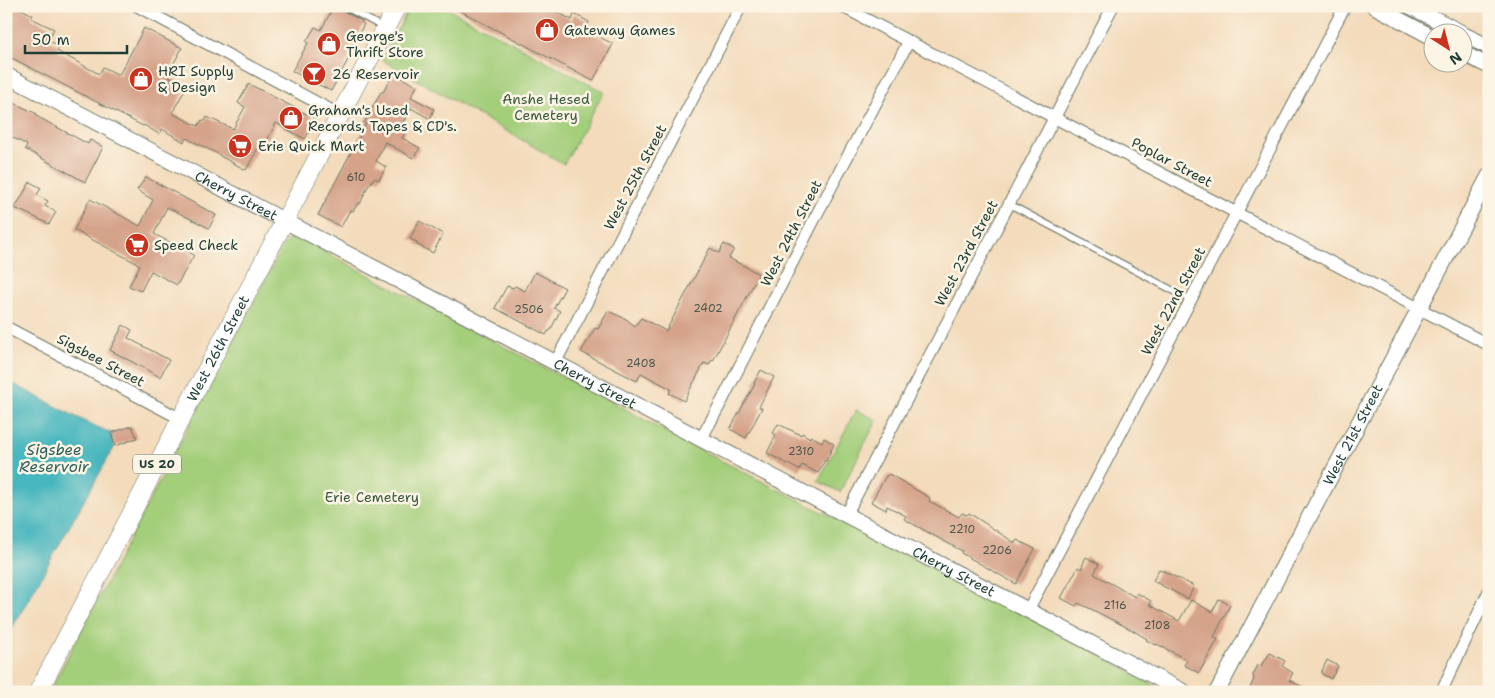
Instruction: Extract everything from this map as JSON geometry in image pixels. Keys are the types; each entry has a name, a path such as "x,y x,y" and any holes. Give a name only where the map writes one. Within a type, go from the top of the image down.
{"main road":[{"name":"West 26th Street","path":"38,692 397,6"}],"street":[{"path":"137,6 340,115"},
{"name":"West 25th Street","path":"555,362 741,6"},
{"name":"Poplar Street","path":"841,6 1489,344"},
{"name":"West 23rd Street","path":"846,515 1113,6"},
{"name":"West 22nd Street","path":"1028,610 1344,6"},
{"path":"1374,6 1422,32"},
{"path":"1410,6 1440,22"},
{"path":"1472,39 1489,48"},
{"name":"West 24th Street","path":"701,439 909,41"},
{"path":"1472,58 1489,66"},
{"name":"Cherry Street","path":"6,75 1184,692"},
{"name":"West 21st Street","path":"1217,692 1489,176"},
{"name":"Sigsbee Street","path":"6,327 181,419"},
{"path":"1441,692 1489,591"}],"lane":[{"path":"344,6 386,28"},
{"path":"1009,204 1191,300"}],"green space":[{"name":"Anshe Hesed Cemetery","path":"410,6 443,6 604,92 564,164 382,60"},
{"name":"Erie Cemetery","path":"291,238 299,238 548,370 599,394 671,435 1073,640 1166,692 49,692 279,253 284,244"},
{"path":"856,410 877,420 840,492 818,481"}],"water":[{"name":"Sigsbee Reservoir","path":"6,380 111,433 112,442 115,446 6,639"}],"building":[{"path":"6,6 15,6 33,15 31,18 54,29 48,40 59,46 57,51 99,74 103,67 119,75 144,28 182,48 167,76 187,86 172,113 198,126 207,117 233,129 245,107 238,103 249,84 316,119 305,139 276,123 267,141 263,139 246,170 186,138 184,142 162,129 159,134 6,55"},
{"path":"334,6 339,6 364,24 352,46 355,47 331,91 292,71 315,27 321,30"},
{"path":"354,6 370,6 366,13"},
{"path":"451,6 546,6 572,20 574,14 589,22 586,30 613,44 593,81"},
{"path":"394,74 417,86 411,97 434,109 430,119 411,108 400,128 406,131 402,138 420,148 413,158 385,142 376,161 386,167 379,180 374,178 360,204 358,203 353,211 350,210 341,227 318,215 366,124 364,123 381,92 383,92"},
{"path":"6,99 37,114 36,116 88,144 90,140 103,147 85,182 25,149 27,145 6,134"},
{"path":"146,177 216,215 209,228 167,207 154,234 194,255 177,285 151,271 141,291 129,286 140,265 74,230 90,199 140,226 153,200 137,190"},
{"path":"30,182 41,188 37,195 48,201 45,206 56,212 49,224 15,208"},
{"path":"419,221 443,234 433,253 410,239"},
{"path":"724,244 734,249 729,258 759,274 713,361 709,365 704,363 684,401 669,393 671,389 641,373 637,381 581,352 595,328 598,329 608,311 626,319 635,326 641,318 666,331 710,248 719,253"},
{"path":"535,272 565,288 554,308 560,311 546,335 495,308 507,286 513,288 515,286 525,291"},
{"path":"123,325 132,330 128,338 169,360 160,377 110,350"},
{"path":"761,370 774,377 759,407 762,408 746,438 730,429"},
{"path":"778,424 801,435 802,433 810,438 811,436 822,442 824,438 834,444 818,473 802,465 799,470 767,453 776,435 773,433"},
{"path":"132,426 137,438 115,446 111,433"},
{"path":"889,474 930,498 929,501 959,517 962,513 967,515 969,513 1015,543 1017,540 1035,549 1016,584 904,519 906,516 887,506 886,510 871,502"},
{"path":"1086,557 1099,564 1094,574 1135,597 1137,593 1151,601 1150,605 1179,621 1191,600 1212,612 1219,599 1230,605 1214,637 1218,639 1199,673 1184,665 1187,660 1146,640 1134,631 1078,603 1076,606 1061,598 1078,567 1081,569"},
{"path":"1159,569 1194,586 1188,599 1153,581"},
{"path":"1270,653 1285,661 1282,666 1293,673 1289,680 1313,692 1248,692 1258,665 1261,666"},
{"path":"1327,660 1338,666 1331,679 1321,673"}],"place":[{"name":"Gateway Games","path":"547,30"},
{"name":"George's Thrift Store","path":"329,44"},
{"name":"26 Reservoir","path":"314,74"},
{"name":"HRI Supply & Design","path":"141,79"},
{"name":"Graham's Used Records, Tapes & CD's.","path":"291,118"},
{"name":"Erie Quick Mart","path":"240,146"},
{"name":"Speed Check","path":"137,245"}]}
